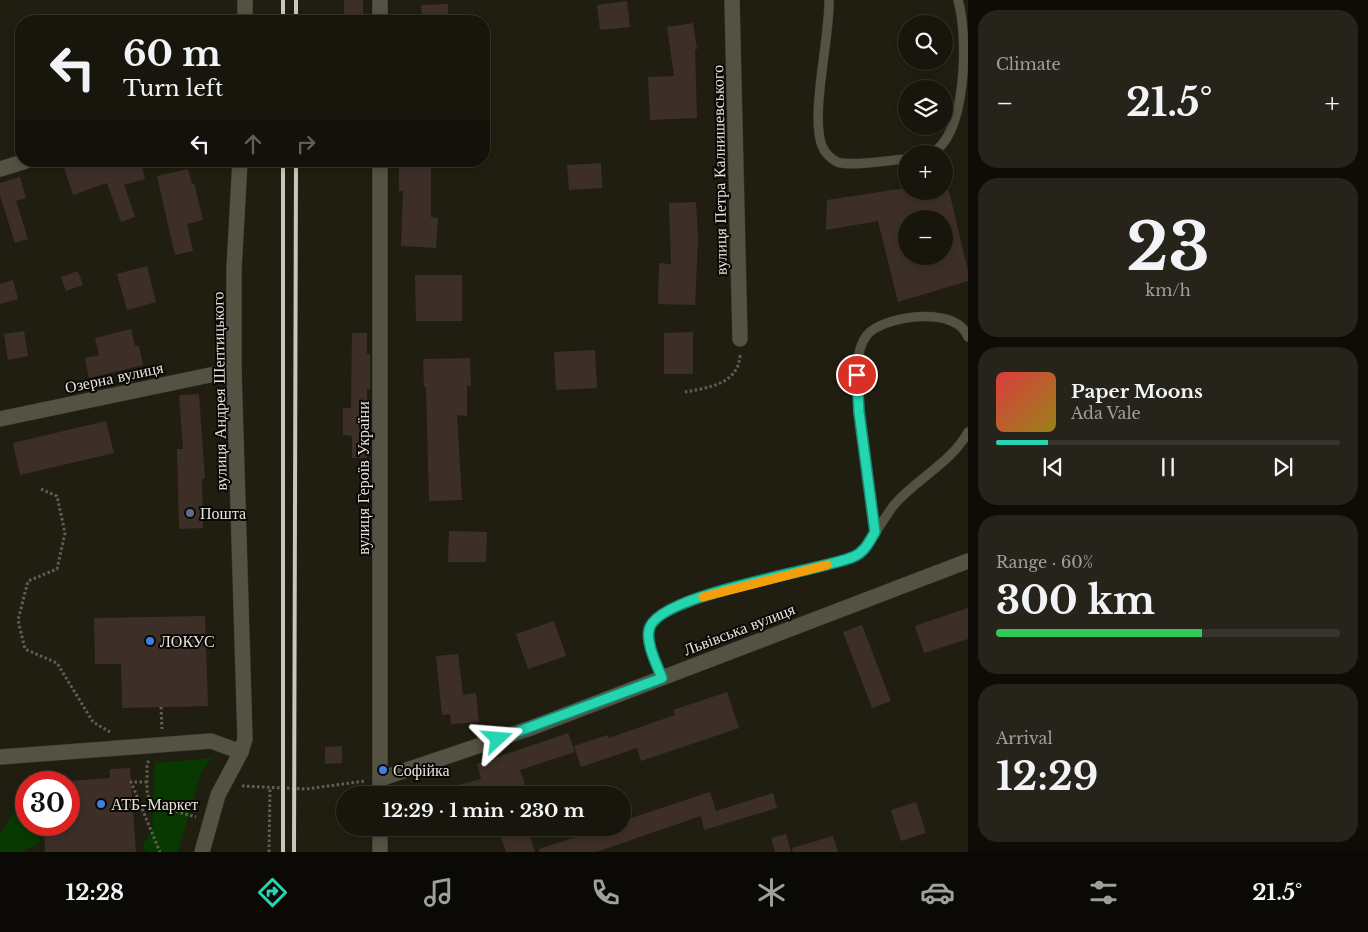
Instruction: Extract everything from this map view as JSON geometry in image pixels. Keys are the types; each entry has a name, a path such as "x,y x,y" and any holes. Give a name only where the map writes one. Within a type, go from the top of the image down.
{"street":[{"path":"245,0 245,15"},
{"path":"380,0 380,15"},
{"name":"вулиця Петра Калнишевського","path":"732,0 740,339"},
{"path":"0,169 15,164"},
{"name":"вулиця Андрея Шептицького","path":"202,852 218,796 241,752 245,739 234,370 234,269 240,167"},
{"name":"вулиця Героїв України","path":"380,167 380,786"},
{"name":"Озерна вулиця","path":"0,419 234,370"},
{"name":"Львівська вулиця","path":"380,780 531,728 968,560"},
{"path":"0,758 211,741 241,752"},
{"path":"380,836 380,852"}],"lane":[{"path":"829,0 829,19 819,112 822,145 828,156 839,162 898,159"},
{"path":"943,145 949,136 963,85 966,40 964,18 958,0"},
{"path":"875,532 857,387 857,364 861,345 870,332 884,325 932,316 946,317 957,323 968,337"},
{"path":"662,678 648,630 655,619 680,605 714,593 854,557 866,548 894,506 955,449 968,432"}],"path":[{"path":"685,392 713,387 734,374 739,361 740,339"},
{"path":"41,489 57,496 65,533 57,569 28,581 18,620 25,648 57,663 93,722 137,747"},
{"path":"161,707 162,745 147,764 147,794 153,805 196,817"},
{"path":"242,786 306,789 380,780"},
{"path":"147,782 131,782 160,852"},
{"path":"270,788 270,852"}],"green space":[{"path":"212,758 201,773 178,852 148,852 142,847 152,830 155,763"},
{"path":"15,810 15,836 39,836 40,843 22,852 0,852 0,835"}],"building":[{"path":"344,0 363,0 363,15 344,15"},
{"path":"627,1 630,27 600,30 597,5"},
{"path":"448,4 448,15 422,15 421,5"},
{"path":"693,23 697,49 695,50 697,118 650,120 648,77 674,76 667,27"},
{"path":"601,163 602,188 569,190 567,165"},
{"path":"64,167 142,167 145,179 124,185 135,217 121,222 107,183 73,195"},
{"path":"399,167 431,167 431,217 438,218 436,248 401,246 403,191 399,191"},
{"path":"188,169 192,184 194,183 203,220 187,224 193,251 175,255 157,176"},
{"path":"20,177 26,198 16,201 28,239 15,243 0,196 0,183"},
{"path":"898,189 898,200 951,200 968,271 968,281 898,302 878,221 826,230 827,200"},
{"path":"696,202 698,238 695,305 658,304 659,263 671,264 669,203"},
{"path":"147,266 156,302 127,310 117,274"},
{"path":"78,271 83,285 66,291 61,277"},
{"path":"415,275 462,275 462,321 416,321"},
{"path":"13,280 18,299 0,304 0,284"},
{"path":"131,329 135,346 139,346 143,365 89,378 85,358 99,355 95,338"},
{"path":"24,331 28,356 8,360 4,334"},
{"path":"693,332 693,374 664,374 664,333"},
{"path":"352,333 367,333 367,354 370,354 370,389 367,389 367,458 352,458 352,436 343,435 343,408 351,408"},
{"path":"595,350 597,388 556,390 554,352"},
{"path":"470,358 471,386 467,386 467,416 457,415 462,500 429,501 426,387 424,387 423,359"},
{"path":"199,394 205,479 202,479 203,528 179,529 177,449 183,449 179,395"},
{"path":"106,421 114,453 20,475 13,443"},
{"path":"449,531 487,532 486,562 448,562"},
{"path":"968,608 968,639 924,653 915,626"},
{"name":"ЛОКУС","path":"205,616 208,706 122,708 121,664 95,664 94,618"},
{"path":"554,621 566,656 528,669 516,634"},
{"path":"862,625 891,701 872,708 843,632"},
{"path":"458,654 463,695 476,693 479,722 451,724 450,714 442,715 436,656"},
{"path":"727,692 739,728 641,761 637,748 581,767 574,746 608,735 609,738 675,715 673,710"},
{"path":"568,733 575,752 520,770 526,786 454,786 481,779 477,764"},
{"path":"342,746 342,763 325,764 325,747"},
{"name":"АТБ-Маркет","path":"130,768 136,852 45,852 44,836 80,836 80,780 110,778 110,769"},
{"path":"710,792 716,811 773,793 777,808 704,830 701,816 596,852 539,852 539,849 579,836 631,836 631,818"},
{"path":"916,802 926,833 901,841 891,810"},
{"path":"786,834 791,852 775,852 771,838"},
{"path":"501,836 530,836 535,852 506,852"},
{"path":"833,836 838,852 793,852 792,848"}],"railway":[{"path":"283,0 283,15"},
{"path":"296,0 296,15"},
{"path":"283,167 283,852"},
{"path":"294,852 296,167"}],"slow traffic":[{"path":"703,597 754,582 827,565"}],"place":[{"name":"Пошта","path":"190,513"},
{"name":"ЛОКУС","path":"150,641"},
{"name":"Софійка","path":"383,770"},
{"name":"АТБ-Маркет","path":"101,804"}],"route":[{"path":"498,739 662,678 648,630 655,619 680,605 714,593 854,557 866,548 875,532 859,412 857,375"}]}
